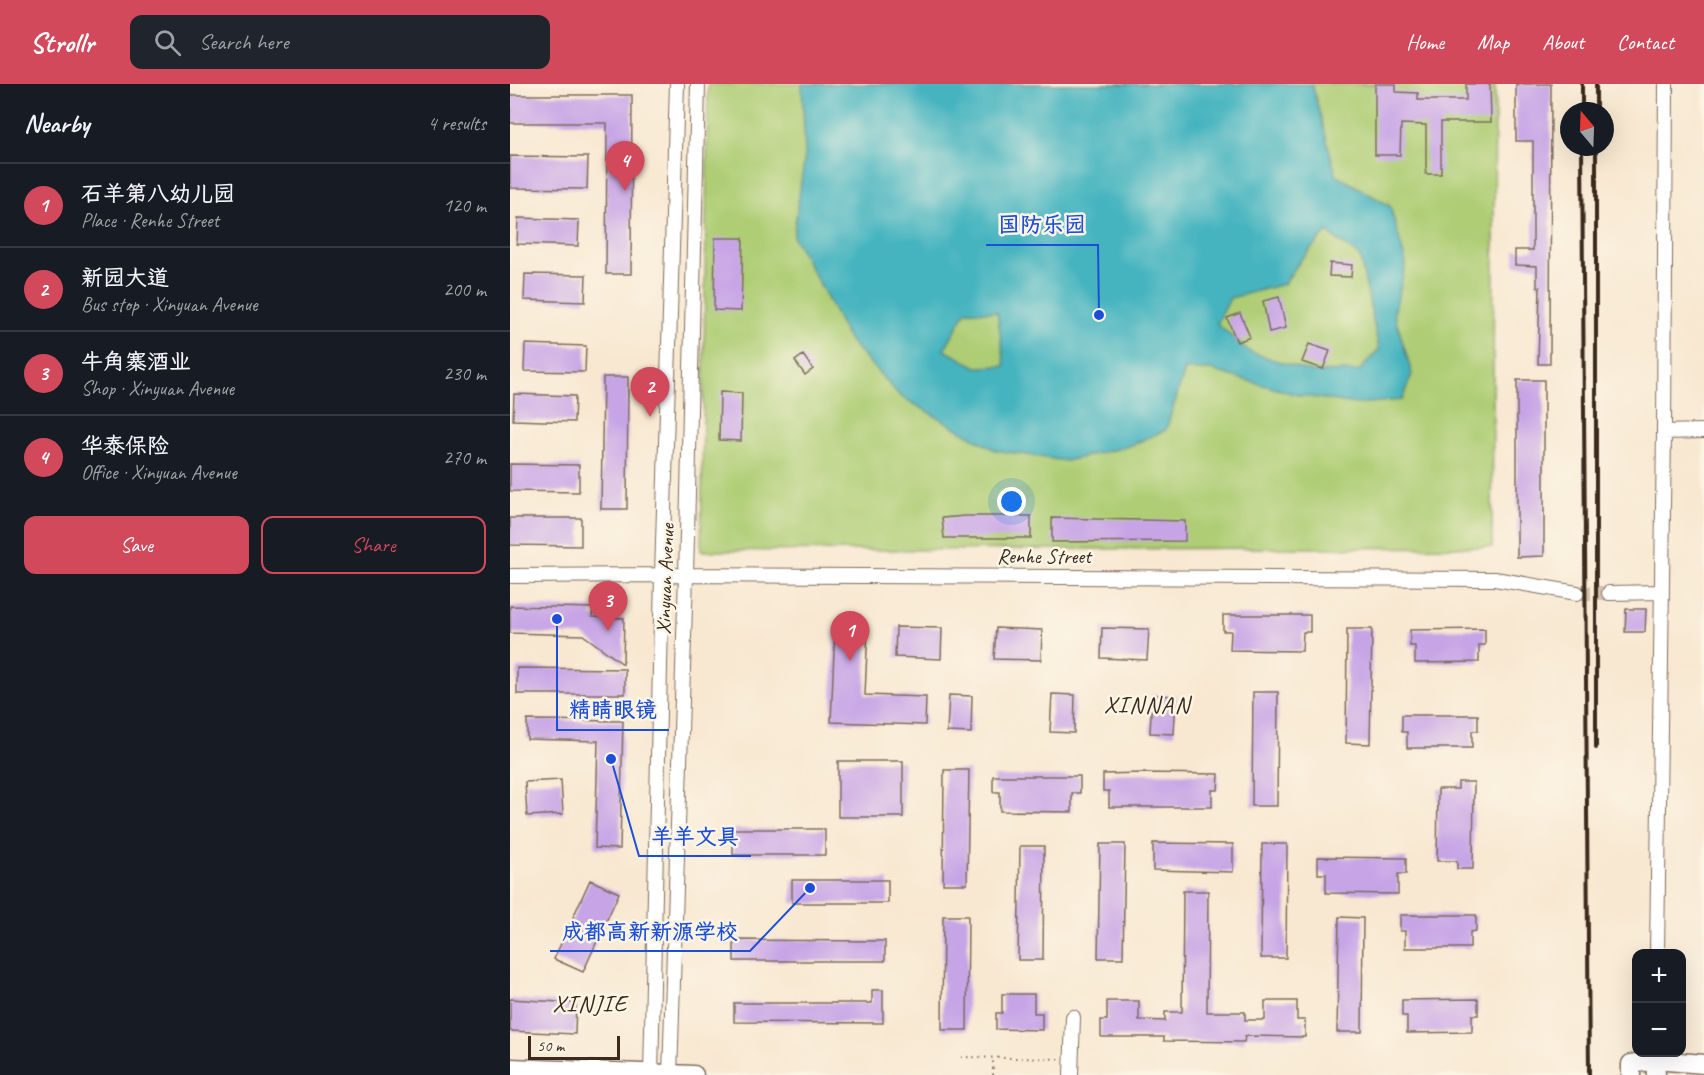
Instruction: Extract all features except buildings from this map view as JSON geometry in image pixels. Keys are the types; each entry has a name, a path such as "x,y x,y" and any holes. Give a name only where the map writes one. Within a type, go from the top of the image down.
{"main road":[{"path":"1631,1075 1631,1064 1704,1064"},
{"path":"510,1068 694,1075"}],"street":[{"name":"Xinyuan Avenue","path":"651,1075 662,574 677,84"},
{"name":"Xinyuan Avenue","path":"670,1075 686,575 698,84"},
{"path":"1657,949 1664,432 1665,84"},
{"path":"1664,432 1704,431"},
{"name":"Renhe Street","path":"510,576 662,574 1495,579 1576,593"},
{"path":"1609,594 1662,592"},
{"path":"1071,1075 1073,1017"}],"path":[{"path":"993,1057 993,1075"},
{"path":"961,1058 1071,1059"}],"green space":[{"path":"708,84 1495,84 1492,547 701,551"}],"water":[{"path":"802,84 1312,84 1336,175 1390,206 1406,263 1394,313 1412,374 1402,400 1356,404 1298,395 1211,370 1185,370 1166,430 1129,446 1066,461 995,450 900,396 848,339 793,237 805,155","holes":["1327,232 1360,257 1379,349 1359,371 1312,372 1250,352 1217,324 1230,298 1284,284 1302,258","966,311 997,312 1005,366 977,367 944,350"]}],"tunnel":[{"path":"1577,593 1609,593"}],"railway":[{"path":"1582,84 1582,102"},
{"path":"1596,84 1596,102"},
{"path":"1582,156 1589,1075"},
{"path":"1596,156 1596,748"}],"place":[{"name":"华泰保险","path":"625,191"},
{"name":"国防乐园","path":"1099,315"},
{"name":"新园大道","path":"650,417"},
{"name":"精睛眼镜","path":"557,619"},
{"name":"牛角寨酒业","path":"608,631"},
{"name":"石羊第八幼儿园","path":"850,661"},
{"name":"羊羊文具","path":"611,759"},
{"name":"成都高新新源学校","path":"810,888"}],"district":[{"name":"XINNAN","path":"1147,705"},
{"name":"XINJIE","path":"590,1004"}]}
